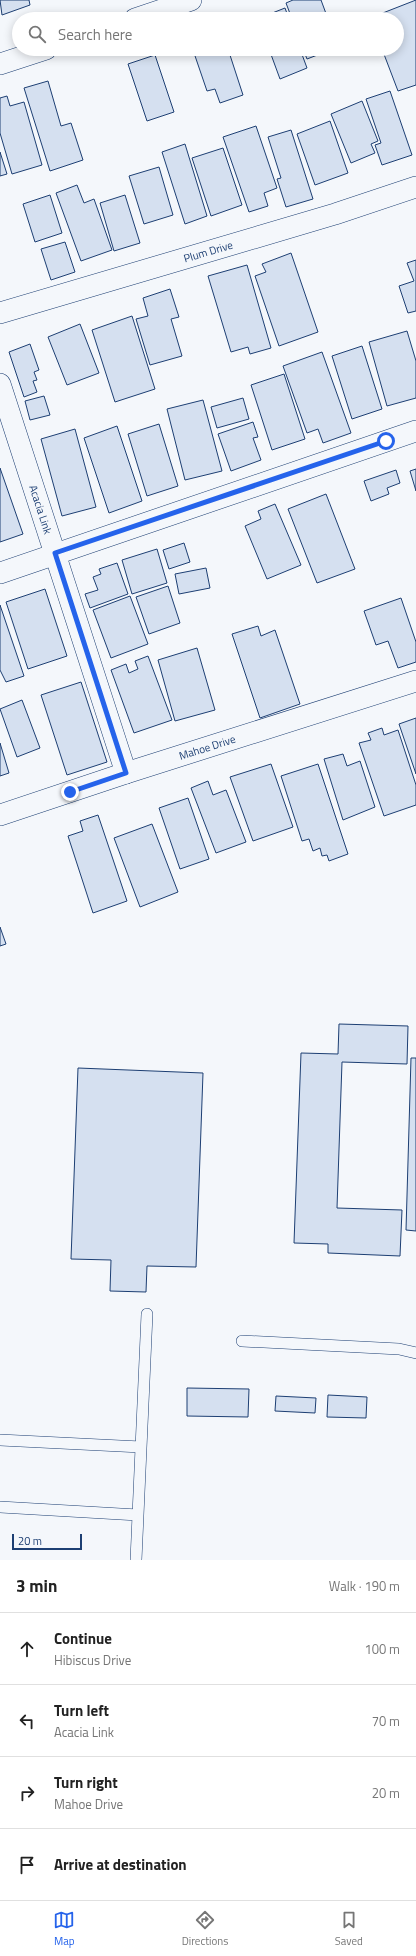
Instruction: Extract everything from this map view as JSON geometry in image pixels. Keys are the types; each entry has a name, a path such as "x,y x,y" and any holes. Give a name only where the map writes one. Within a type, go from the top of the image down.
{"street":[{"path":"156,12 191,0"},
{"path":"0,64 25,56"},
{"name":"Plum Drive","path":"0,313 335,214 416,187"},
{"name":"Acacia Link","path":"0,384 126,773"},
{"path":"0,573 416,431"},
{"name":"Mahoe Drive","path":"0,816 126,773 416,681"}],"lane":[{"path":"136,1560 147,1314"},
{"path":"242,1341 399,1349 416,1353"},
{"path":"0,1440 141,1447"},
{"path":"0,1507 138,1515"}],"building":[{"path":"0,0 29,0 30,5 2,15"},
{"path":"293,0 321,0 325,12 289,12 286,3"},
{"path":"416,0 416,85 398,91 385,56 404,56 404,12 385,12"},
{"path":"285,8 286,12 275,12"},
{"path":"155,56 174,112 147,121 128,64"},
{"path":"195,56 230,56 243,95 220,103 215,89 207,91"},
{"path":"272,56 303,56 307,68 280,79"},
{"path":"306,56 315,56 307,59"},
{"path":"48,81 61,126 71,123 83,160 50,171 24,88"},
{"path":"390,91 412,155 382,165 375,145 381,143 366,99"},
{"path":"7,96 10,106 24,102 42,165 12,174 0,133 0,98"},
{"path":"362,101 378,141 371,144 375,153 351,163 331,114"},
{"path":"330,121 348,173 315,185 297,134"},
{"path":"256,126 277,188 264,193 268,206 249,212 223,137"},
{"path":"291,130 313,199 286,207 277,179 281,178 268,137"},
{"path":"185,144 207,216 185,224 162,152"},
{"path":"223,148 242,205 211,216 192,158"},
{"path":"0,152 7,174 0,176"},
{"path":"159,167 173,215 144,224 129,176"},
{"path":"77,185 84,203 94,199 112,250 81,261 56,193"},
{"path":"50,195 62,233 35,242 23,204"},
{"path":"125,195 140,243 114,251 100,203"},
{"path":"65,242 75,272 51,280 41,249"},
{"path":"291,253 318,332 279,346 255,276 266,272 262,264"},
{"path":"416,260 416,311 408,313 399,286 414,281 407,263"},
{"path":"247,265 271,348 250,354 248,347 231,352 208,276"},
{"path":"170,289 179,317 171,319 182,356 150,365 136,319 148,316 143,298"},
{"path":"132,316 155,389 115,402 92,330"},
{"path":"80,324 99,373 67,385 48,337"},
{"path":"407,331 416,361 416,398 387,406 369,342"},
{"path":"30,344 39,370 34,372 37,380 33,381 37,392 24,397 9,352"},
{"path":"362,346 382,409 352,419 332,356"},
{"path":"322,352 351,433 323,443 318,429 307,433 283,366"},
{"path":"284,374 305,439 272,450 251,385"},
{"path":"44,396 50,415 30,420 25,401"},
{"path":"243,398 249,419 217,428 211,407"},
{"path":"203,400 222,471 185,480 167,409"},
{"path":"253,422 258,437 253,438 261,460 231,471 218,434"},
{"path":"159,424 178,486 147,496 128,434"},
{"path":"117,426 142,501 109,513 84,438"},
{"path":"75,429 96,507 62,516 41,439"},
{"path":"0,468 23,534 0,542"},
{"path":"416,469 416,491 410,471"},
{"path":"396,470 400,483 387,488 389,494 371,501 364,481"},
{"path":"326,494 355,569 317,583 288,509"},
{"path":"275,504 301,565 267,579 245,526 261,519 258,511"},
{"path":"184,543 190,562 169,569 163,550"},
{"path":"157,549 167,583 132,594 122,560"},
{"path":"117,563 128,594 90,608 85,594 98,590 93,577 101,574 99,569"},
{"path":"206,568 210,588 179,594 175,574"},
{"path":"168,586 180,623 149,634 136,597"},
{"path":"45,589 67,656 28,669 6,602"},
{"path":"130,596 148,644 111,658 93,610"},
{"path":"401,598 416,642 416,662 398,668 388,641 376,645 364,611"},
{"path":"0,605 24,676 6,682 0,670"},
{"path":"258,626 261,636 275,630 300,704 260,718 232,634"},
{"path":"197,648 215,710 175,721 158,660"},
{"path":"148,656 172,720 134,733 111,670 126,664 129,673 138,669 135,661"},
{"path":"81,682 107,762 67,775 41,695"},
{"path":"22,700 40,748 17,757 0,709"},
{"path":"416,718 416,774 399,724"},
{"path":"382,728 384,735 398,730 416,785 416,805 384,816 359,743 371,740 368,733"},
{"path":"0,743 9,773 0,776"},
{"path":"343,754 347,766 360,761 375,807 343,820 324,759"},
{"path":"271,764 293,827 253,841 230,777"},
{"path":"318,764 348,854 329,861 327,855 322,856 320,848 313,851 309,839 302,841 281,776"},
{"path":"208,781 213,795 226,790 246,842 216,853 191,788"},
{"path":"188,798 209,859 180,869 159,808"},
{"path":"98,815 127,901 93,913 68,836 83,831 80,821"},
{"path":"152,824 178,892 140,907 114,838"},
{"path":"0,927 6,944 0,946"},
{"path":"339,1024 408,1026 407,1064 342,1062 337,1208 402,1210 400,1256 328,1253 328,1244 294,1243 301,1053 338,1054"},
{"path":"411,1058 416,1058 416,1231 406,1230"},
{"path":"78,1068 203,1073 196,1267 147,1266 146,1292 110,1291 111,1260 71,1259"},
{"path":"187,1388 249,1389 248,1417 187,1416"},
{"path":"328,1395 367,1397 366,1418 327,1417"},
{"path":"276,1396 316,1398 315,1413 275,1411"}],"route":[{"path":"70,792 126,773 55,553 386,441"}]}
